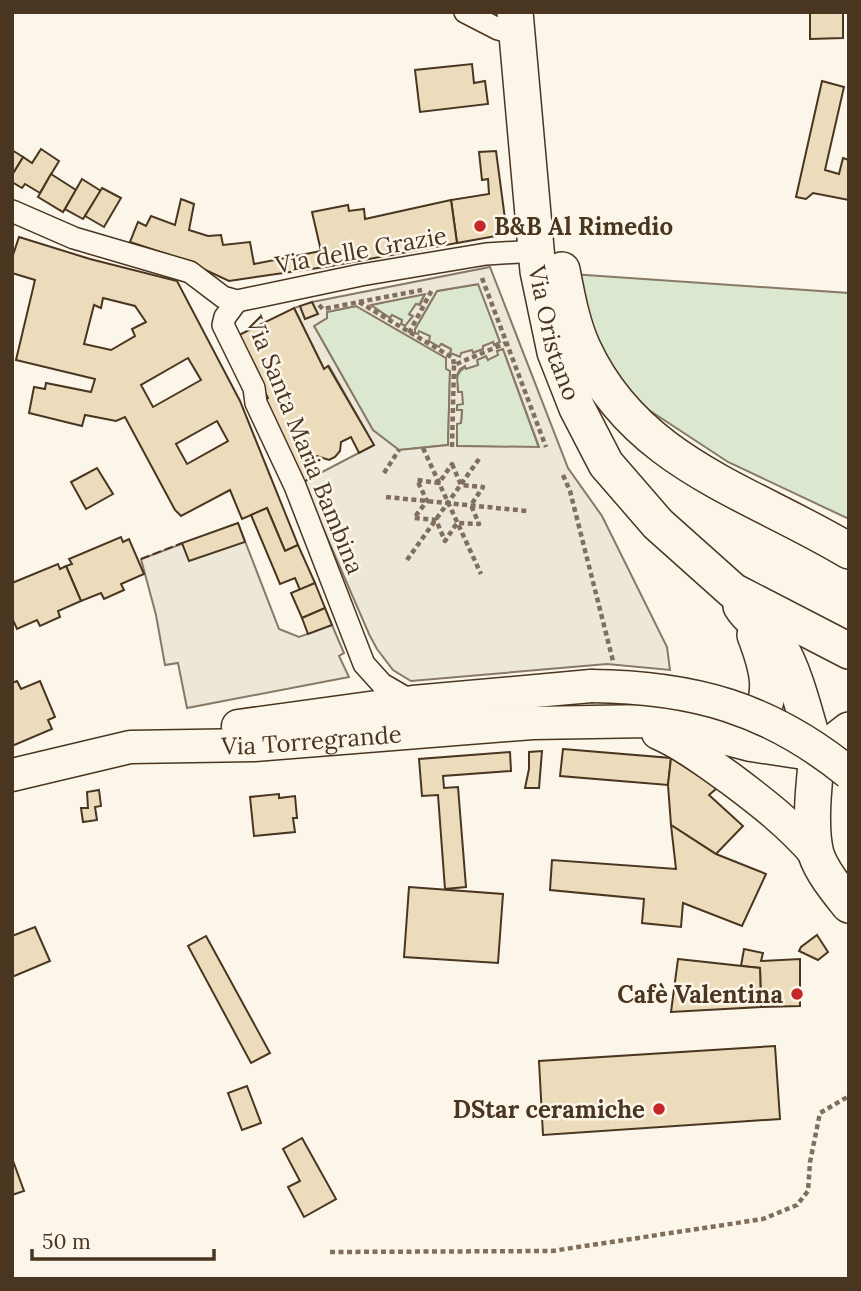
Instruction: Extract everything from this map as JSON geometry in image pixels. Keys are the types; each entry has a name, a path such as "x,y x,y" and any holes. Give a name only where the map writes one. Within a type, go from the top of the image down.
{"main road":[{"name":"Via Oristano","path":"516,23 538,271 555,352 577,408 606,464 658,524 766,629 780,647 817,755"},
{"path":"531,200 557,247 581,345 599,379 627,415 663,448 682,461 849,551"},
{"name":"Via Oristano","path":"739,602 849,651"},
{"path":"723,737 753,722 767,694 763,656 739,602"},
{"path":"130,747 233,727 413,702 591,686 656,689 702,696 728,704 756,714 801,737 849,773"},
{"name":"Via Torregrande","path":"12,775 130,747 254,745 518,723 651,721 751,744 817,755"},
{"name":"Via Torregrande","path":"613,722 659,733 686,746 793,827 816,854"},
{"path":"849,730 817,755 814,797 816,854 832,883 849,905"}],"street":[{"path":"465,12 498,29 516,23"},
{"name":"Via Santa Maria Bambina","path":"12,211 107,250 181,268 223,297 237,301 225,317 223,325 254,388 256,403 295,486 364,664 382,684 413,702"},
{"name":"Via delle Grazie","path":"237,301 361,275 486,254 536,251"}],"path":[{"path":"470,280 483,278 547,447"},
{"path":"316,301 323,309 446,285"},
{"path":"409,333 433,288"},
{"path":"359,302 453,358 452,447"},
{"path":"454,366 506,343"},
{"path":"423,448 481,574"},
{"path":"384,473 399,450"},
{"path":"407,560 479,459"},
{"path":"439,483 452,464 460,485"},
{"path":"563,475 570,491 614,664"},
{"path":"427,501 417,480 439,483"},
{"path":"460,485 484,487 471,505"},
{"path":"386,497 527,511"},
{"path":"427,501 414,518 436,520"},
{"path":"457,523 479,524 471,505"},
{"path":"436,520 445,541 457,523"},
{"path":"330,1252 552,1251 763,1219 797,1205 808,1191 810,1162 820,1113 849,1097"}],"green space":[{"path":"571,274 849,293 849,519 728,462 623,393 604,362"},
{"path":"479,284 500,342 494,345 493,342 484,349 460,357 450,353 451,349 442,344 439,347 428,341 429,336 415,333 437,291"},
{"path":"425,294 419,305 416,304 410,315 413,316 405,326 401,324 402,320 392,315 390,318 370,305"},
{"path":"356,306 446,358 450,371 448,445 399,450 373,431 314,326 327,318 326,312"},
{"path":"503,349 539,448 456,446 457,423 461,422 462,411 457,410 457,404 462,404 457,383 459,372 478,364 476,360 486,356 488,360 496,351"}],"shaded area":[{"path":"490,267 568,468 602,516 667,647 670,670 607,664 411,681 393,670 369,634 303,482 374,445 329,366 324,369 294,308 300,306 305,319 317,314 312,302","holes":["478,284 500,342 483,346 483,349 473,353 472,350 461,353 460,357 450,353 451,349 441,344 439,347 429,341 430,336 419,331 418,334 415,333 437,291","425,294 420,305 416,304 409,314 413,316 405,326 401,324 402,320 392,315 390,318 371,305","356,306 446,358 446,369 450,371 448,445 399,450 373,430 314,326 327,318 327,312","503,349 539,447 457,446 457,424 461,423 462,410 457,410 457,405 463,404 462,392 458,392 457,375 465,366 466,369 478,365 477,360 486,356 488,360 498,355 497,351"]},
{"path":"238,523 279,629 299,637 332,625 344,653 339,656 349,677 187,708 178,663 165,665 156,615 141,559"}],"building":[{"path":"810,12 843,12 843,38 810,39"},
{"path":"472,64 474,83 485,81 488,104 420,112 415,70"},
{"path":"822,81 844,87 825,170 839,174 843,158 849,160 849,200 813,193 806,199 796,197"},
{"path":"41,149 59,161 40,193 25,184 22,188 12,182 12,175 23,157 32,163"},
{"path":"12,150 23,157 12,175"},
{"path":"496,151 507,234 457,243 451,200 489,194 488,179 482,180 479,152"},
{"path":"51,174 76,190 63,212 38,197"},
{"path":"82,179 101,191 83,219 65,209"},
{"path":"102,188 121,198 104,227 85,216"},
{"path":"181,199 194,204 189,230 208,236 221,235 223,245 250,242 254,264 321,251 312,212 348,205 349,211 364,209 365,219 451,200 457,243 229,281 182,259 130,242 138,222 146,226 151,216 175,225"},
{"path":"19,237 90,259 177,281 240,401 298,545 285,551 267,508 242,519 230,490 181,516 175,510 125,417 116,421 85,415 82,426 29,413 34,387 45,389 46,383 91,392 95,379 16,360 35,280 12,273 12,258","holes":["103,298 135,306 146,322 132,329 135,336 111,350 84,344 94,305 101,308","188,358 201,380 153,407 141,385","217,421 228,441 187,464 176,444"]},
{"path":"312,302 318,314 305,319 300,306"},
{"path":"294,308 324,369 328,366 374,445 359,453 351,437 341,442 340,451 335,457 329,460 317,456 306,461 314,477 303,482 263,401 268,398 237,336"},
{"path":"97,468 113,494 86,509 71,482"},
{"path":"267,508 285,551 298,545 315,583 300,590 295,578 280,584 251,515"},
{"path":"238,523 245,542 189,561 182,543"},
{"path":"121,537 123,542 129,539 144,574 121,584 124,590 104,599 101,593 81,601 66,566 72,564 69,559"},
{"path":"58,564 60,569 66,566 81,601 58,611 60,617 40,626 37,620 17,629 12,618 12,583"},
{"path":"315,583 325,608 302,618 291,593"},
{"path":"325,608 332,625 308,634 302,618"},
{"path":"17,681 21,689 40,681 55,717 48,720 52,729 12,746 12,683"},
{"path":"563,749 671,758 668,785 560,776"},
{"path":"542,751 539,788 525,788 529,752"},
{"path":"510,752 511,771 443,776 444,788 458,787 466,887 445,889 438,795 422,796 419,759"},
{"path":"671,758 717,788 709,795 743,826 716,854 671,825 668,785"},
{"path":"99,790 101,806 95,807 97,820 83,822 81,808 88,808 87,792"},
{"path":"279,794 279,798 295,796 295,832 254,836 250,797"},
{"path":"671,825 716,854 766,874 742,926 683,903 681,927 642,923 644,899 550,890 552,860 676,869"},
{"path":"409,887 503,894 498,963 404,957"},
{"path":"35,927 50,961 12,977 12,936"},
{"path":"817,935 828,952 818,960 799,951"},
{"path":"206,936 270,1053 251,1063 188,946"},
{"path":"744,949 763,953 761,961 800,959 800,1006 761,1007 760,968 741,966"},
{"path":"678,959 760,968 761,1007 671,1012"},
{"path":"775,1046 780,1119 543,1135 539,1061"},
{"path":"247,1086 261,1123 242,1130 228,1093"},
{"path":"302,1138 336,1199 304,1217 288,1187 300,1181 283,1149"},
{"path":"12,1158 24,1191 12,1195"}],"fence":[{"path":"141,559 182,543"}],"place":[{"name":"B&B Al Rimedio","path":"480,226"},
{"name":"Cafè Valentina","path":"797,994"},
{"name":"DStar ceramiche","path":"659,1109"}]}
